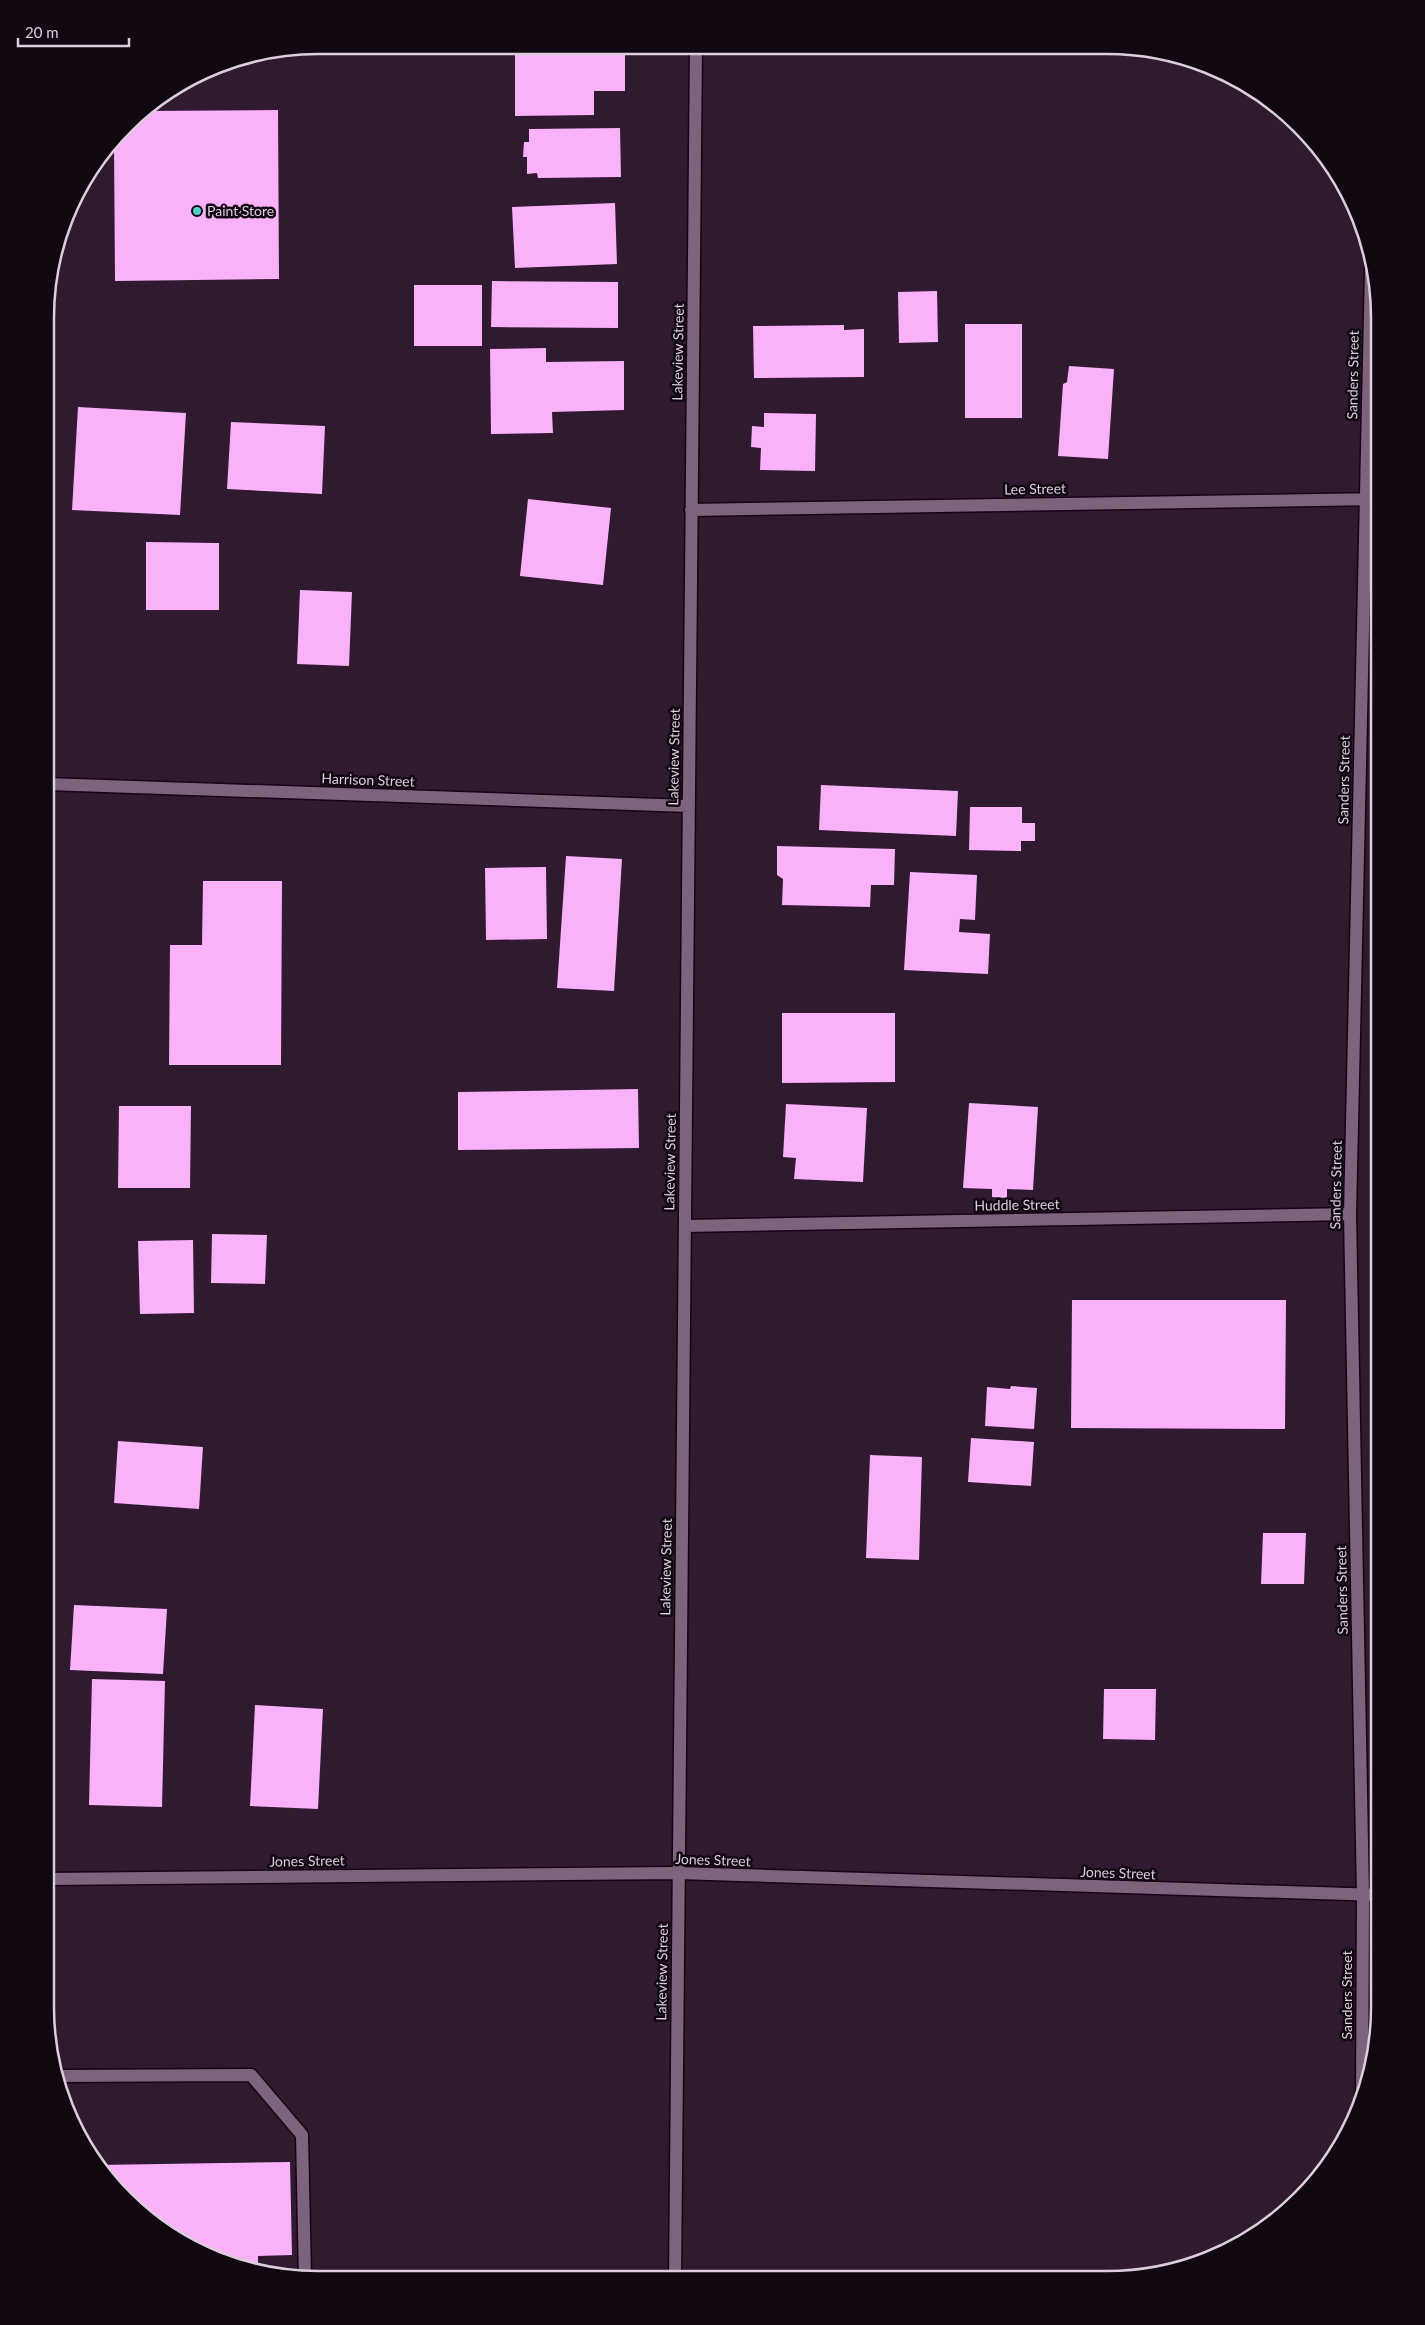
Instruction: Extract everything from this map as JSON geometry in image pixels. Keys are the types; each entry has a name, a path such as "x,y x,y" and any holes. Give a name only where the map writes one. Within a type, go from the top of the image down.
{"street":[{"name":"Lakeview Street","path":"675,2271 696,54"},
{"name":"Sanders Street","path":"1362,2075 1363,1896 1350,1214 1370,288"},
{"name":"Lee Street","path":"691,510 1371,499"},
{"name":"Harrison Street","path":"54,784 688,806"},
{"name":"Huddle Street","path":"685,1226 1350,1214"},
{"name":"Jones Street","path":"54,1879 678,1873 1371,1896"},
{"path":"63,2076 251,2075 302,2134 305,2271"}],"building":[{"path":"515,54 625,54 625,91 594,91 594,115 515,116"},
{"name":"Paint Store","path":"278,110 279,279 115,281 114,150 131,131 154,111"},
{"path":"620,128 621,177 538,178 537,173 527,174 527,157 523,157 524,142 529,142 529,129"},
{"path":"615,203 617,264 515,268 512,207"},
{"path":"492,281 618,282 618,328 491,327"},
{"path":"414,285 482,285 482,346 414,346"},
{"path":"937,291 938,342 899,343 898,292"},
{"path":"965,324 1022,324 1022,418 965,418"},
{"path":"844,325 844,330 864,329 864,377 754,378 753,326"},
{"path":"546,348 546,362 624,361 624,410 552,412 553,433 491,434 490,349"},
{"path":"1069,366 1114,369 1108,459 1058,456 1063,384 1067,382"},
{"path":"78,407 186,413 180,515 72,510"},
{"path":"764,413 816,414 815,471 760,470 761,448 751,447 752,426 764,427"},
{"path":"231,422 325,426 322,494 227,489"},
{"path":"528,499 611,508 603,585 520,576"},
{"path":"146,542 219,543 219,610 146,610"},
{"path":"300,590 352,592 349,666 297,664"},
{"path":"821,785 958,791 956,836 819,830"},
{"path":"970,807 1022,807 1022,823 1035,823 1035,841 1021,841 1021,851 969,850"},
{"path":"777,846 895,849 894,885 871,885 870,907 782,905 783,879 777,875"},
{"path":"566,856 622,859 614,991 557,988"},
{"path":"546,867 547,939 486,940 485,868"},
{"path":"910,872 977,875 975,920 960,919 959,932 990,934 988,974 904,970"},
{"path":"203,881 282,881 281,1065 169,1065 170,945 202,945"},
{"path":"782,1013 895,1013 895,1082 782,1083"},
{"path":"638,1089 639,1148 458,1150 458,1092"},
{"path":"969,1103 1038,1107 1033,1190 1007,1189 1007,1198 992,1197 992,1189 963,1188"},
{"path":"786,1104 867,1108 863,1182 794,1179 796,1158 783,1157"},
{"path":"119,1106 191,1106 190,1188 118,1188"},
{"path":"212,1234 267,1235 265,1284 211,1283"},
{"path":"193,1240 194,1313 140,1314 138,1241"},
{"path":"1072,1300 1286,1300 1285,1429 1071,1428"},
{"path":"1011,1386 1037,1388 1034,1429 985,1426 987,1387 1010,1389"},
{"path":"971,1438 1034,1442 1031,1486 968,1482"},
{"path":"118,1441 203,1447 199,1509 114,1503"},
{"path":"870,1455 922,1457 919,1560 866,1558"},
{"path":"1263,1533 1306,1533 1304,1584 1261,1584"},
{"path":"74,1605 167,1609 163,1674 70,1670"},
{"path":"92,1679 165,1681 162,1807 89,1805"},
{"path":"1104,1689 1156,1689 1155,1740 1103,1739"},
{"path":"255,1705 323,1709 318,1809 250,1806"},
{"path":"290,2162 292,2255 258,2256 258,2264 233,2257 201,2244 185,2236 157,2217 131,2194 106,2165"}],"place":[{"name":"Paint Store","path":"197,211"}]}
